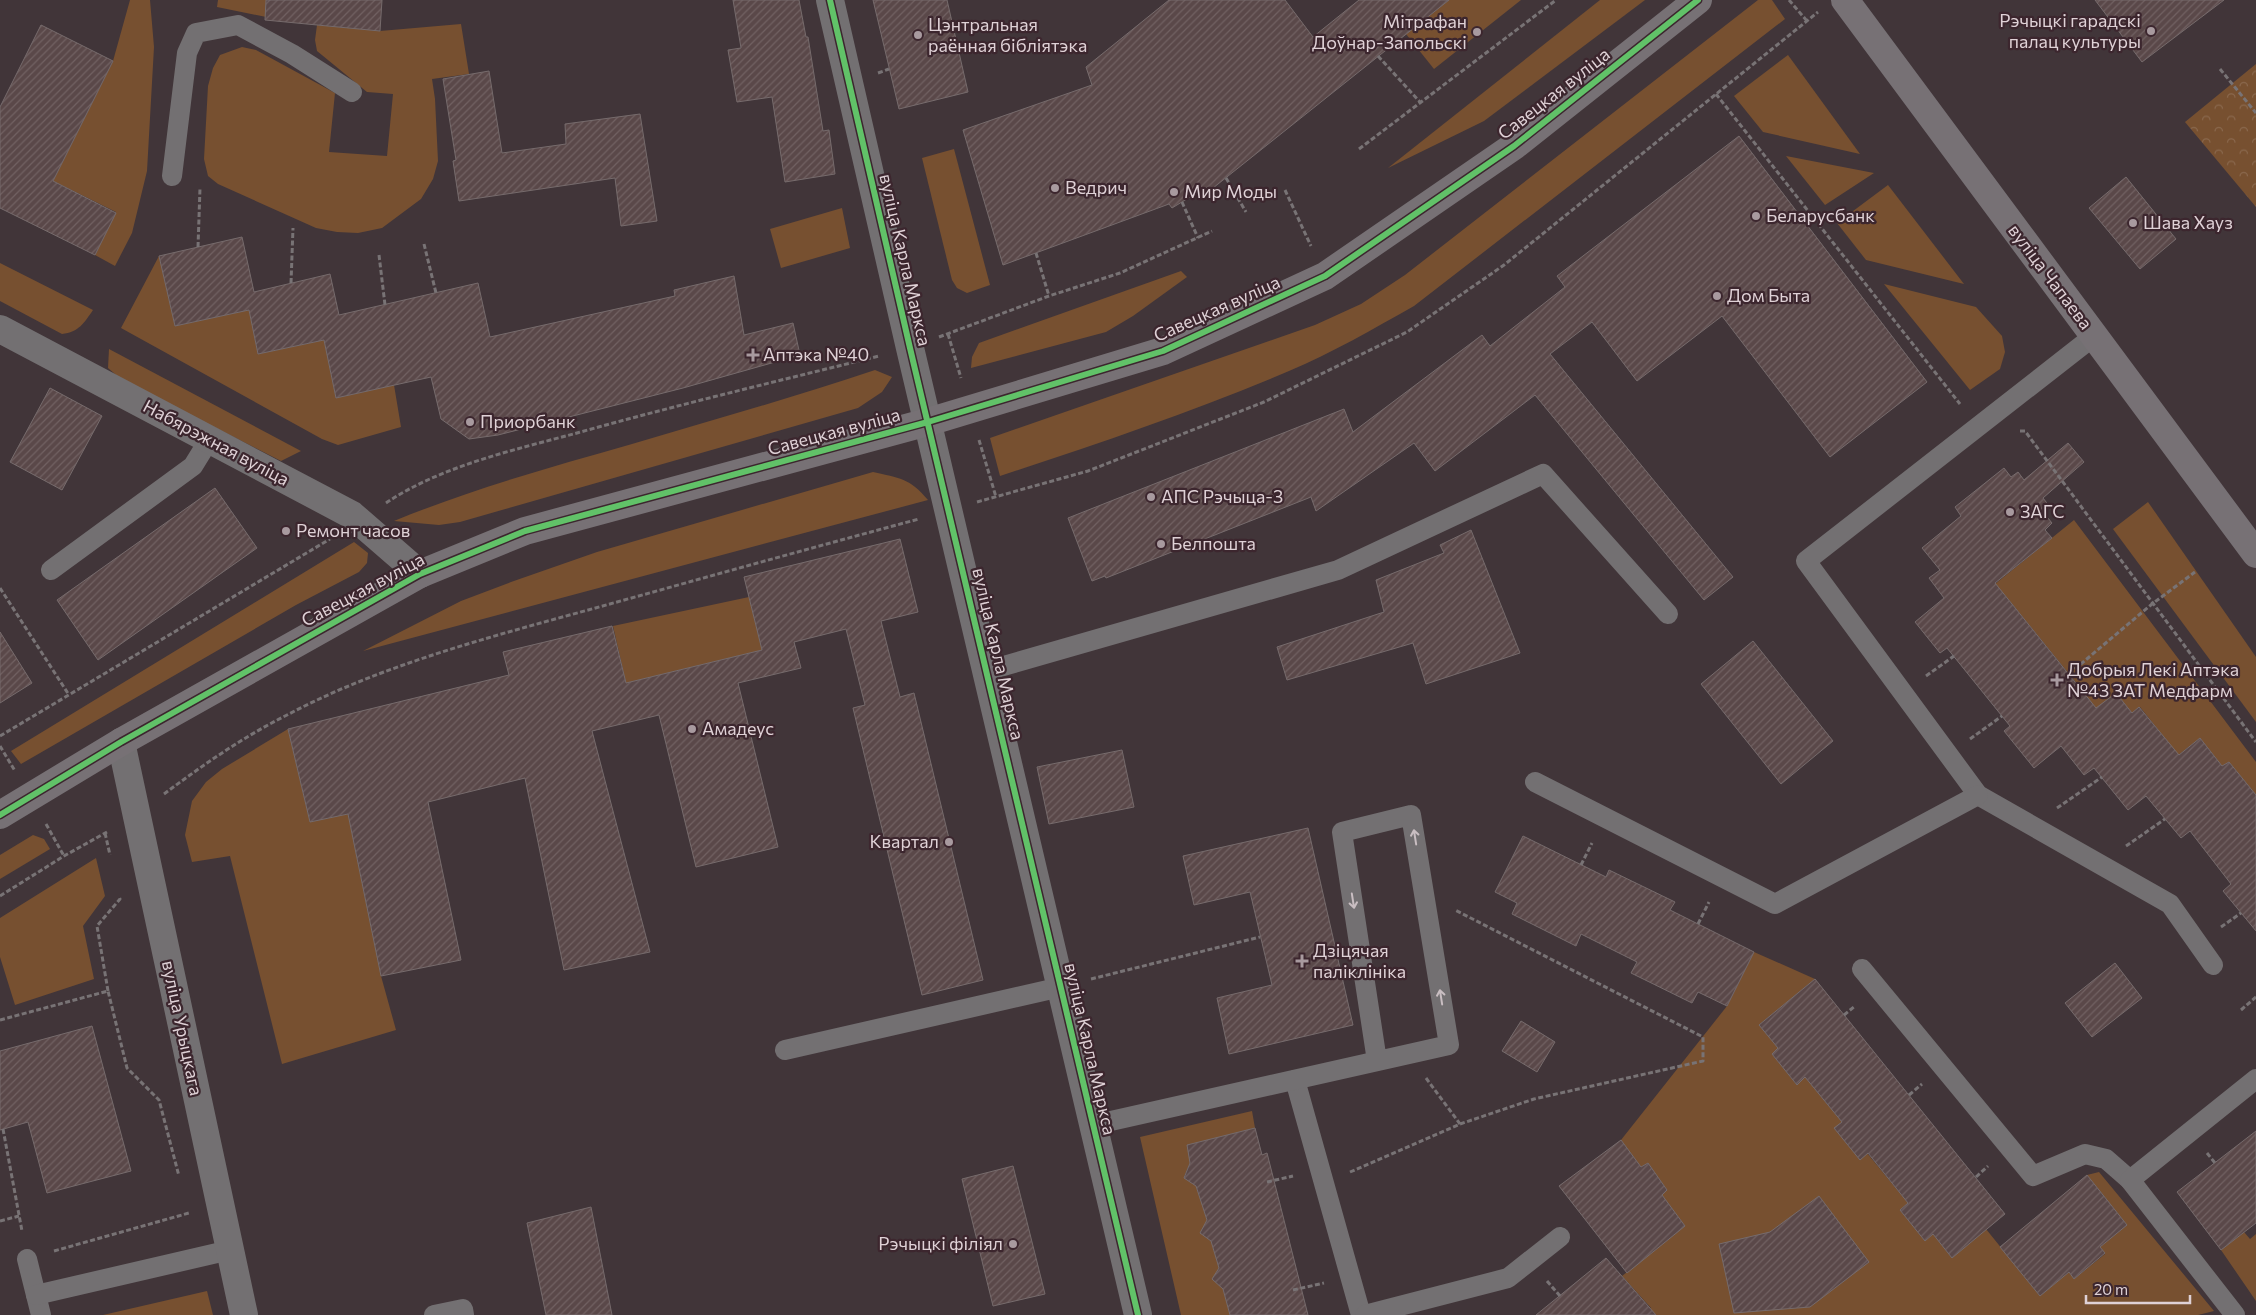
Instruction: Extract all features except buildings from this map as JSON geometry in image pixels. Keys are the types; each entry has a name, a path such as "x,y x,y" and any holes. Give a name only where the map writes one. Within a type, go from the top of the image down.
{"street":[{"name":"вуліца Карла Маркса","path":"830,0 1093,1125 1135,1314"},
{"name":"Савецкая вуліца","path":"0,815 121,742 420,574 525,530 928,422 1163,351 1325,276 1514,146 1698,0"},
{"name":"вуліца Чапаева","path":"1845,0 2256,554"},
{"name":"Набярэжная вуліца","path":"0,329 360,521 420,574"},
{"name":"вуліца Урыцкага","path":"121,742 244,1315"}],"lane":[{"path":"172,176 186,53 196,33 238,25 292,54 352,92"},
{"path":"2094,336 1806,562 1978,795 2170,904 2213,965"},
{"path":"51,570 193,466 209,440"},
{"path":"986,671 1338,570 1543,474 1668,614"},
{"path":"1535,782 1775,904 1978,795"},
{"path":"1093,1125 1449,1045 1411,815 1342,832 1377,1061"},
{"path":"1862,969 2032,1176 2085,1154 2106,1159 2130,1180 2235,1315"},
{"path":"785,1050 1060,987"},
{"path":"2130,1180 2256,1079"},
{"path":"1295,1080 1361,1315"},
{"path":"1365,1315 1508,1278 1560,1237"},
{"path":"36,1295 230,1250"},
{"path":"27,1259 41,1315"},
{"path":"434,1315 463,1309 464,1315"}],"path":[{"path":"1359,149 1556,0"},
{"path":"1789,0 1807,21"},
{"path":"1378,56 1420,102"},
{"path":"2220,69 2256,113"},
{"path":"1716,94 1978,427 2025,431 2256,742"},
{"path":"1226,178 1246,212"},
{"path":"198,247 200,188"},
{"path":"1285,190 1325,276"},
{"path":"1182,202 1198,238"},
{"path":"291,283 293,228"},
{"path":"0,736 360,521 398,495 472,462 684,404 910,348 1049,296 1120,273 1212,231"},
{"path":"424,244 436,293"},
{"path":"1036,253 1049,296"},
{"path":"380,255 385,305"},
{"path":"2069,674 2152,604 2195,572"},
{"path":"0,588 69,695"},
{"path":"1903,693 1954,656"},
{"path":"1948,754 2002,716"},
{"path":"2031,825 2102,777"},
{"path":"2100,864 2165,819"},
{"path":"105,833 112,861"},
{"path":"118,889 120,899 97,926 108,991 126,1068 159,1100 181,1185"},
{"path":"1324,1184 1460,1124 1534,1099 1703,1061 1703,1037 1424,893"},
{"path":"1060,987 1260,937"},
{"path":"0,1020 108,991"},
{"path":"2241,1010 2256,997"},
{"path":"1408,1054 1460,1124"},
{"path":"3,1129 27,1259 189,1213 186,1204"},
{"path":"0,1221 19,1216"}],"green space":[{"path":"130,0 150,0 154,47 147,171 132,233 115,266 95,255 116,212 53,181 113,61"},
{"path":"218,0 299,0 296,23 217,7"},
{"path":"1449,0 1521,0 1434,69 1406,34"},
{"path":"1600,0 1645,0 1484,121 1388,168"},
{"path":"1758,0 1772,0 1785,19 1414,306 1321,356 1254,386 1146,427 1000,476 990,438 1315,325 1361,304 1405,275"},
{"path":"461,24 469,74 432,79 435,99 438,161 433,179 421,199 382,228 358,233 316,228 218,184 208,176 204,159 208,86 213,68 220,55 242,47 256,50 335,93 329,152 387,156 393,94 367,92 317,51 315,40 317,25 380,31"},
{"path":"1788,55 1860,154 1763,132 1734,96"},
{"path":"2256,64 2256,207 2185,122"},
{"path":"954,149 990,285 967,293 957,288 952,280 922,158"},
{"path":"1786,156 1874,173 1825,205"},
{"path":"1888,185 1964,284 1866,260 1837,223"},
{"path":"842,208 850,248 781,268 770,229"},
{"path":"159,256 175,326 249,310 258,354 324,340 336,398 394,385 401,427 338,445 322,439 121,328"},
{"path":"0,263 93,310 77,329 62,334 0,301"},
{"path":"1181,271 1187,277 1133,316 1106,332 971,368 972,357 979,343"},
{"path":"1884,284 1976,307 2002,336 2005,352 2000,369 1970,390"},
{"path":"109,349 301,451 281,461 123,381 108,368"},
{"path":"875,370 892,377 882,392 858,408 460,522 439,525 394,521 423,509 512,479 815,390"},
{"path":"873,472 910,483 928,500 363,651 461,601 511,582 597,552"},
{"path":"2148,502 2256,657 2256,722 2113,529"},
{"path":"2074,520 2256,762 2256,795 2229,762 2222,766 2200,738 2171,761 2171,746 2140,707 2132,713 2116,693 2090,714 2078,685 2004,594 1990,588"},
{"path":"354,542 368,553 367,563 359,572 296,605 21,764 11,751"},
{"path":"749,597 762,650 626,683 613,626"},
{"path":"288,729 310,822 348,814 381,976 396,1030 282,1064 230,856 192,862 185,835 192,801 206,782 222,769"},
{"path":"33,835 44,839 50,849 0,879 0,855"},
{"path":"96,858 105,896 83,926 94,979 15,1005 0,957 0,918"},
{"path":"1754,952 1815,979 1759,1025 1778,1048 1772,1054 1796,1084 1805,1077 1842,1122 1835,1129 1860,1160 1867,1153 1908,1203 1900,1210 1925,1241 1933,1234 1952,1258 1986,1229 2040,1296 2069,1272 2074,1279 2105,1254 2100,1247 2127,1225 2087,1175 2099,1172 2214,1311 2198,1315 1643,1315 1651,1308 1622,1276 1685,1226 1662,1195 1667,1190 1648,1163 1641,1167 1621,1140 1727,1006"},
{"path":"1252,1111 1255,1128 1188,1145 1190,1163 1184,1177 1196,1186 1207,1220 1201,1233 1211,1241 1219,1268 1213,1279 1223,1289 1230,1315 1181,1315 1140,1137"},
{"path":"2244,1232 2250,1239 2256,1234 2256,1301 2221,1250"},
{"path":"207,1291 213,1315 103,1315"}],"cycle path":[{"path":"830,0 1138,1315"},
{"path":"0,815 121,742 420,574 525,531 928,422 1163,351 1325,276 1514,146 1698,0"}],"place":[{"name":"Рэчыцкі гарадскі палац культуры","path":"2151,31"},
{"name":"Мітрафан Доўнар-Запольскі","path":"1477,32"},
{"name":"Цэнтральная раённая бібліятэка","path":"918,35"},
{"name":"Ведрич","path":"1055,188"},
{"name":"Мир Моды","path":"1174,192"},
{"name":"Беларусбанк","path":"1756,216"},
{"name":"Шава Хауз","path":"2133,223"},
{"name":"Дом Быта","path":"1717,296"},
{"name":"Аптэка №40","path":"753,355"},
{"name":"Приорбанк","path":"470,422"},
{"name":"АПС Рэчыца-3","path":"1151,497"},
{"name":"ЗАГС","path":"2010,512"},
{"name":"Ремонт часов","path":"286,531"},
{"name":"Белпошта","path":"1161,544"},
{"name":"Добрыя Лекі Аптэка №43 ЗАТ Медфарм","path":"2057,680"},
{"name":"Амадеус","path":"692,729"},
{"name":"Квартал","path":"949,842"},
{"name":"Дзіцячая паліклініка","path":"1302,961"},
{"name":"Рэчыцкі філіял","path":"1013,1244"}]}
